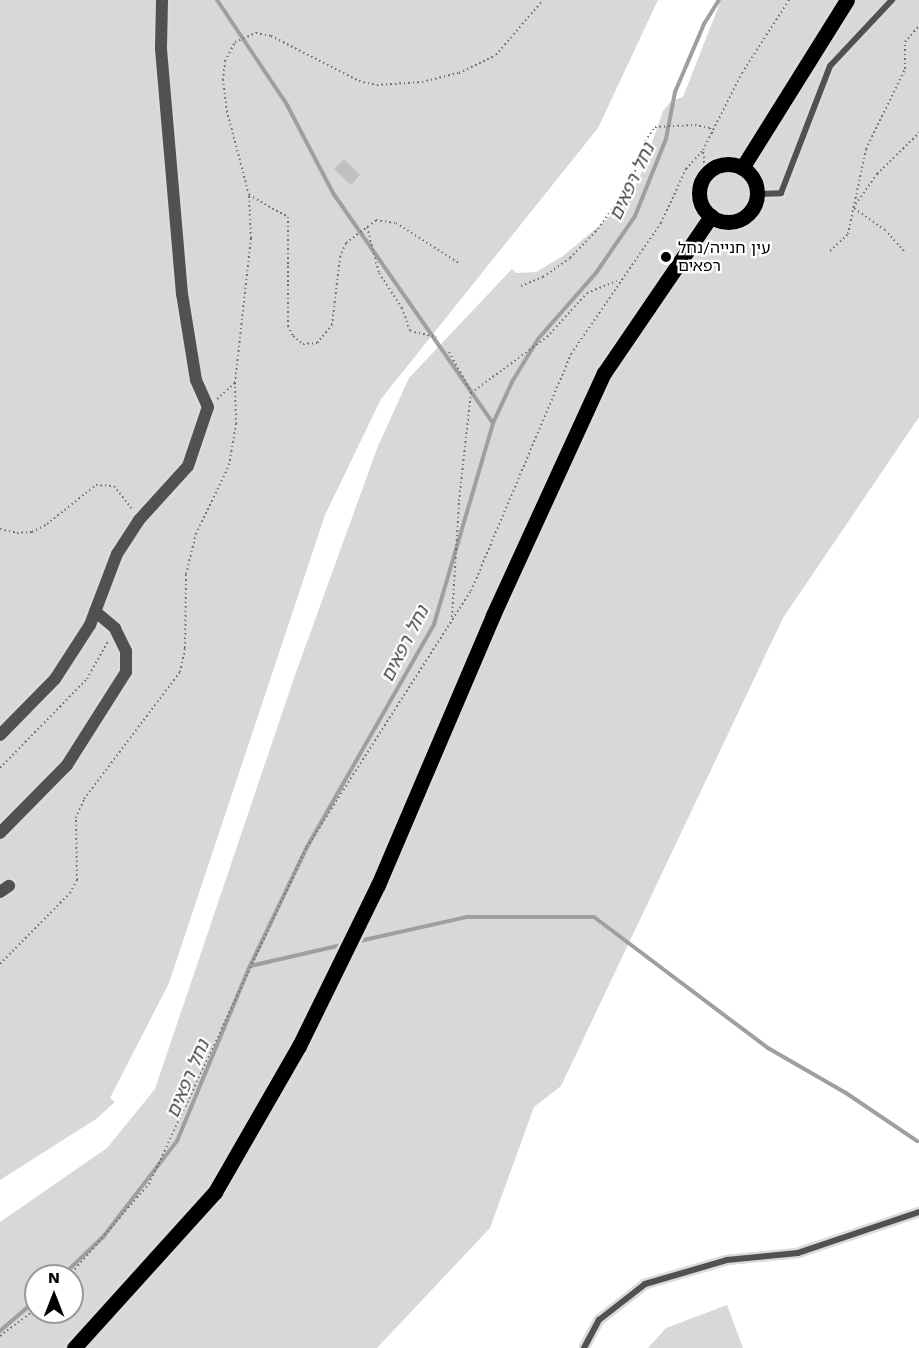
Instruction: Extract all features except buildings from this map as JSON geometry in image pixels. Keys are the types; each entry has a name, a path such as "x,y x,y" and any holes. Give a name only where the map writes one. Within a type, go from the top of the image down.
{"main road":[{"path":"742,168 847,0"},
{"path":"726,164 742,168 754,180 757,194 754,206 743,219 726,222 711,216 700,202 705,176 726,164"},
{"path":"74,1348 215,1192 299,1046 378,885 493,615 604,373 711,216"}],"street":[{"path":"0,735 55,679 95,611 117,554 139,520 188,466 208,407 196,380 182,294 161,48 162,0"},
{"path":"0,833 67,765 126,672 126,651 115,628 95,611"}],"lane":[{"path":"757,194 781,193 830,66 892,0"},
{"path":"584,1348 599,1320 645,1284 727,1260 798,1253 919,1212"}],"path":[{"path":"0,964 70,893 78,866 74,840 76,818 84,799 180,672 185,648 186,574 196,534 229,465 236,424 235,383 251,238 249,195 227,112 224,80 225,61 235,42 256,33 271,36 359,81 377,84 422,82 459,74 496,55 543,0"},
{"path":"79,1264 149,1184 307,848 471,591 571,354 618,281 661,223 686,169 703,150 713,134 742,74 789,0"},
{"path":"830,250 848,234 866,149 905,69 905,42 919,26"},
{"path":"521,286 561,264 598,229 632,180 648,133 655,127 710,128 713,134"},
{"path":"853,208 877,174 919,133"},
{"path":"703,150 705,176"},
{"path":"249,195 288,217 288,326 293,336 303,344 317,343 332,325 340,257 346,243 376,220 396,223 460,264"},
{"path":"853,208 885,230 903,251"},
{"path":"367,227 379,273 402,308 410,331 436,337"},
{"path":"471,393 548,337 587,292 618,281"},
{"path":"449,352 471,393 459,501 452,620"},
{"path":"208,407 235,383"},
{"path":"0,529 17,533 32,531 48,524 96,485 114,486 139,520"},
{"path":"0,768 87,679 115,628"},
{"path":"0,1336 24,1318"}],"shaded area":[{"path":"0,0 658,0 598,128 381,399 325,515 169,983 110,1098 115,1102 96,1119 0,1180"},
{"path":"721,0 919,0 919,417 783,618 561,1086 534,1107 490,1228 377,1348 0,1348 0,1222 107,1148 155,1089 295,675 378,446 409,378 512,269 516,273 536,272 563,256 606,220 638,182 663,111 671,101 683,97"},
{"path":"727,1305 743,1348 648,1348 666,1328"}],"waterway":[{"path":"217,0 286,103 333,193 493,423"},
{"name":"נחל רפאים","path":"75,1264 103,1237 177,1141 250,966 307,847 434,624 493,423 512,382 538,339 596,273 635,216 666,139 675,92 704,24 719,0"},
{"path":"355,942 467,917 594,917 768,1048 846,1093 917,1141"},
{"path":"250,966 342,945"},
{"name":"נחל רפאים","path":"0,1331 24,1310"}],"place":[{"name":"עין חנייה/נחל רפאים","path":"666,257"}]}
